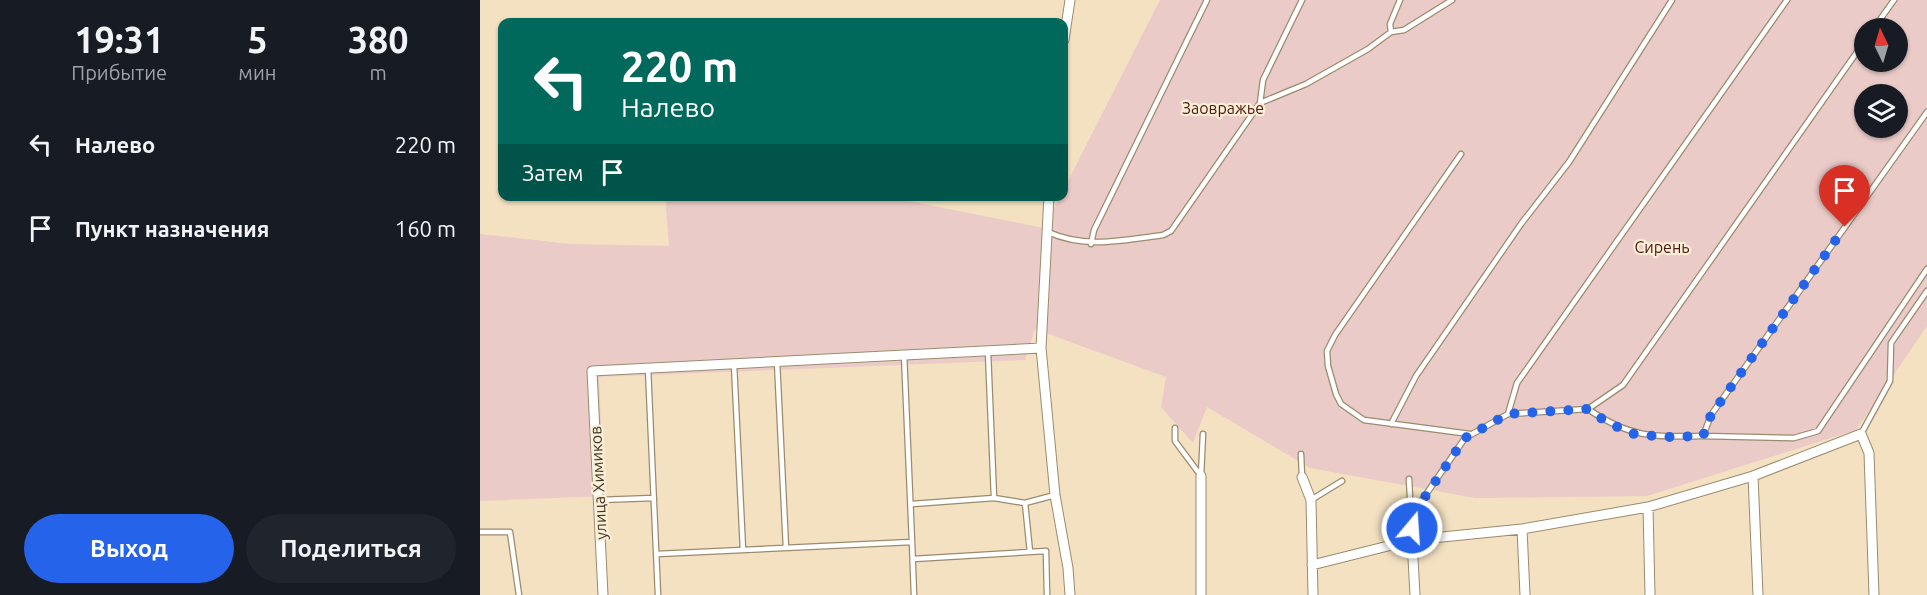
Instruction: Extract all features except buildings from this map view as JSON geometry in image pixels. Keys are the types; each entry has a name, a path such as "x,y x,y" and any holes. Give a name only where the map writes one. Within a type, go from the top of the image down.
{"street":[{"path":"1067,18 1070,0"},
{"path":"1049,201 1041,348 1055,495 1068,568 1070,595"},
{"path":"648,368 1041,348"},
{"name":"улица Химиков","path":"603,595 592,371 648,368"},
{"path":"1312,565 1412,540 1522,529 1648,507 1753,476 1862,434 1869,453 1874,595"},
{"path":"1201,476 1201,595"},
{"path":"1753,476 1758,595"},
{"path":"1302,477 1311,500 1313,595"},
{"path":"1648,507 1650,595"},
{"path":"1522,529 1525,595"},
{"path":"1412,540 1415,595"}],"lane":[{"path":"1091,244 1094,230 1207,0"},
{"path":"1048,232 1067,241 1091,244 1163,235 1171,231 1260,103 1263,80 1302,0"},
{"path":"1391,32 1390,24 1400,0"},
{"path":"1260,103 1306,84 1368,49 1391,32 1404,30 1452,0"},
{"path":"1391,424 1416,376 1521,224 1569,162 1672,0"},
{"path":"1508,414 1517,383 1787,0"},
{"path":"1881,18 1894,0"},
{"path":"1412,516 1470,434 1508,414 1588,409 1623,385 1854,56"},
{"path":"1703,436 1711,415 1927,112"},
{"path":"1461,154 1335,335 1327,351 1328,366 1341,404 1364,420 1470,434"},
{"path":"1588,409 1608,423 1634,434 1665,437 1794,438 1818,431 1927,269"},
{"path":"1862,434 1890,381 1891,343 1927,291"},
{"path":"988,352 993,498"},
{"path":"904,354 914,595"},
{"path":"777,362 786,548"},
{"path":"734,364 743,550"},
{"path":"648,368 658,595"},
{"path":"1175,428 1175,441 1201,476"},
{"path":"1201,476 1203,434"},
{"path":"1301,454 1302,477"},
{"path":"1409,480 1412,540"},
{"path":"1311,500 1341,482"},
{"path":"912,504 993,498 1025,503 1055,495"},
{"path":"599,500 654,498"},
{"path":"1025,503 1030,552"},
{"path":"480,532 510,532 519,595"},
{"path":"657,554 912,542"},
{"path":"913,559 1046,551 1047,595"}],"green space":[{"path":"1160,0 1927,0 1927,326 1856,430 1647,496 1475,498 1310,468 1207,407 1193,443 1161,407 1166,377 1035,329 1025,360 599,377 604,496 480,501 480,234 570,244 669,246 665,201 909,201 1044,228 1058,201 1068,201 1068,181"}],"route":[{"path":"1412,528 1412,516 1465,438 1508,414 1546,414 1588,409 1608,423 1634,434 1665,437 1703,436 1711,415 1845,227"}],"park label":[{"name":"Заовражье","path":"1223,108"},
{"name":"Сирень","path":"1662,247"}]}
